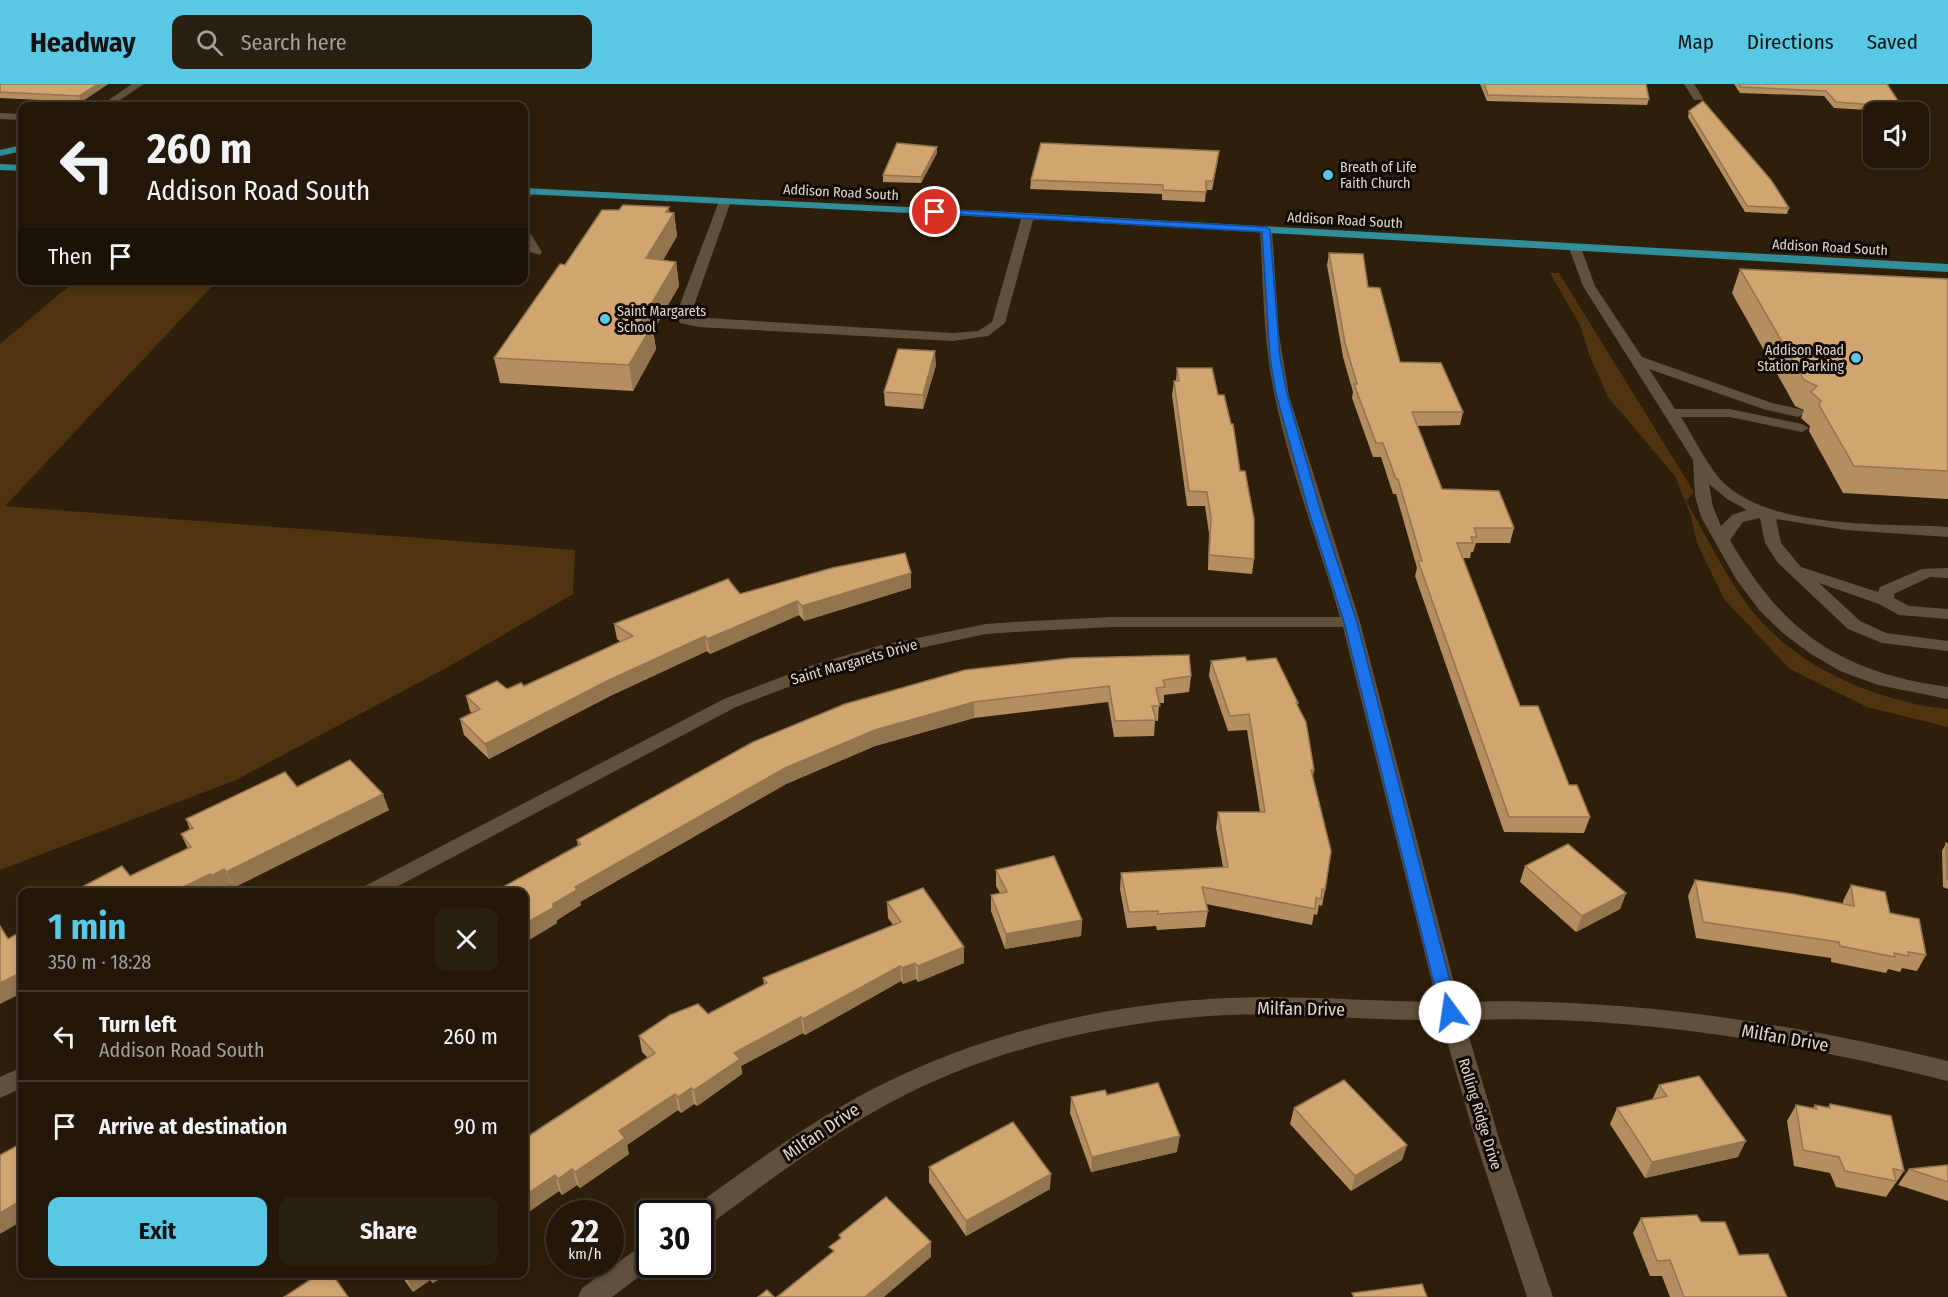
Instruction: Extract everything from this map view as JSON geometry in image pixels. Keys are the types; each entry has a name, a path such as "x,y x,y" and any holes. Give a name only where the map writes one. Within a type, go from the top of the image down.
{"main road":[{"path":"0,153 18,149"},
{"path":"0,167 18,168"},
{"name":"Addison Road South","path":"528,194 1028,216 1948,268"}],"street":[{"path":"111,102 139,84"},
{"path":"1689,84 1698,98"},
{"path":"0,116 18,117"},
{"path":"725,201 682,315 685,320 698,323 929,336 981,334 998,323 1028,216"},
{"name":"Rolling Ridge Drive","path":"1266,230 1275,358 1282,394 1315,512 1351,622 1450,1012 1490,1150 1540,1297"},
{"path":"528,239 536,252"},
{"path":"1575,248 1590,286 1717,485 1747,505 1767,512 1835,523 1948,532"},
{"path":"1636,360 1768,406 1798,413"},
{"path":"1669,413 1730,413 1802,429"},
{"path":"1699,460 1705,508 1741,577 1769,612 1817,652 1862,674 1948,693"},
{"path":"1722,540 1729,523 1742,515 1767,512"},
{"path":"1767,512 1773,543 1795,570 1854,625 1882,638 1948,646"},
{"path":"1795,570 1885,600 1905,611 1948,614"},
{"path":"1885,600 1886,591 1928,572 1948,573"},
{"name":"Saint Margarets Drive","path":"378,888 730,703 819,669 884,650 986,629 1031,626 1113,622 1351,622"},
{"name":"Milfan Drive","path":"714,1207 798,1146 870,1099 967,1058 1076,1027 1182,1010 1238,1007 1450,1012 1538,1009 1642,1017 1777,1035 1948,1071"},
{"path":"0,1088 18,1079"},
{"path":"591,1297 636,1264"}],"shaded area":[{"path":"1550,273 1559,273 1694,492 1686,501 1728,576 1762,623 1808,661 1834,676 1891,698 1948,709 1948,727 1867,707 1790,669 1724,599 1697,543 1691,516 1675,476 1608,397 1589,354 1580,325"},
{"path":"70,285 213,285 5,506 575,550 573,594 450,666 236,780 0,870 0,344"}],"building":[{"path":"0,84 98,84 79,96 0,92"},
{"path":"1484,84 1646,84 1649,99 1488,95"},
{"path":"1739,84 1887,84 1899,102 1863,102 1863,104 1836,102 1826,91 1741,87"},
{"path":"1703,101 1771,180 1789,208 1747,206 1689,111"},
{"path":"897,143 937,147 921,177 883,175"},
{"path":"1041,143 1219,151 1213,181 1206,181 1206,192 1163,190 1163,185 1031,180"},
{"path":"623,205 669,207 666,212 674,213 646,258 676,262 640,323 653,324 629,365 494,358 560,264 565,265 602,210 619,210"},
{"path":"1329,253 1363,254 1368,287 1380,288 1400,362 1441,363 1463,412 1412,412 1442,489 1499,491 1514,528 1474,528 1477,537 1471,537 1473,543 1457,543 1520,706 1538,706 1569,785 1577,785 1590,817 1509,817 1418,561 1422,561 1398,479 1396,479 1383,443 1376,443 1354,384 1357,384 1345,343"},
{"name":"Addison Road Station Parking","path":"1740,269 1948,279 1948,471 1854,466 1819,405 1821,401 1811,392 1817,386 1804,380"},
{"path":"898,349 935,351 923,395 884,392"},
{"path":"1177,368 1212,368 1218,395 1224,395 1231,424 1233,424 1240,471 1245,471 1254,519 1254,559 1209,555 1211,518 1207,492 1189,491 1174,381 1179,381"},
{"path":"905,553 911,573 802,606 797,601 707,639 705,636 607,681 485,744 460,719 480,709 466,696 497,681 507,689 521,683 524,686 633,636 614,624 728,579 740,594 832,568"},
{"path":"1189,655 1191,676 1163,680 1165,687 1156,688 1160,706 1152,706 1156,720 1115,721 1109,686 974,702 875,730 785,768 575,887 577,890 553,904 553,908 528,922 528,888 501,888 581,844 577,840 753,742 845,704 965,670 1071,658"},
{"path":"1245,657 1247,661 1276,658 1306,722 1314,770 1311,770 1331,851 1325,890 1322,889 1321,899 1316,898 1315,909 1202,887 1208,911 1158,914 1158,911 1129,912 1121,873 1228,867 1218,812 1265,812 1249,714 1230,716 1211,661"},
{"path":"350,760 383,794 226,872 224,869 211,876 210,874 181,888 80,888 122,866 130,876 191,847 181,834 193,828 186,819 285,772 297,787"},
{"path":"1946,843 1948,844 1948,880 1947,879"},
{"path":"1568,844 1626,893 1582,916 1525,866"},
{"path":"1054,856 1082,920 1006,934 991,895 1007,892 996,870"},
{"path":"1695,880 1793,894 1854,906 1851,885 1885,892 1890,913 1919,919 1926,955 1908,952 1909,956 1894,953 1895,957 1840,946 1839,942 1703,922"},
{"path":"923,888 964,947 918,966 915,963 902,968 900,966 803,1019 801,1017 734,1053 740,1059 694,1090 691,1088 678,1097 675,1094 619,1131 625,1138 575,1172 572,1169 558,1179 555,1175 528,1193 528,1136 655,1053 639,1036 670,1015 698,1004 708,1014 767,983 763,978 901,922 887,902"},
{"path":"0,926 8,939 18,933 18,974 0,983"},
{"path":"1699,1076 1746,1141 1652,1162 1617,1108 1667,1096 1659,1085"},
{"path":"1344,1080 1407,1145 1355,1176 1294,1108"},
{"path":"1158,1083 1180,1136 1092,1157 1071,1097 1105,1090 1107,1095"},
{"path":"1830,1104 1891,1116 1904,1171 1893,1169 1896,1181 1845,1171 1839,1157 1803,1150 1796,1105 1817,1109 1815,1105 1830,1108"},
{"path":"1013,1122 1051,1174 966,1221 929,1167"},
{"path":"18,1145 18,1202 0,1213 0,1155"},
{"path":"1948,1165 1948,1182 1909,1169"},
{"path":"886,1197 931,1242 865,1297 777,1297 834,1251 829,1247 841,1238 839,1235"},
{"path":"1697,1215 1701,1222 1725,1222 1739,1255 1768,1254 1787,1297 1684,1297 1670,1260 1657,1261 1641,1218"},
{"path":"313,1278 335,1278 348,1297 284,1297"},
{"path":"1422,1284 1427,1297 1354,1297 1352,1293"},
{"path":"767,1290 774,1297 758,1297"}],"place":[{"name":"Breath of Life Faith Church","path":"1328,175"},
{"name":"Saint Margarets School","path":"605,319"},
{"name":"Addison Road Station Parking","path":"1856,358"}],"route":[{"path":"935,212 1266,230 1275,358 1282,394 1338,588 1351,622 1450,1012"}]}
